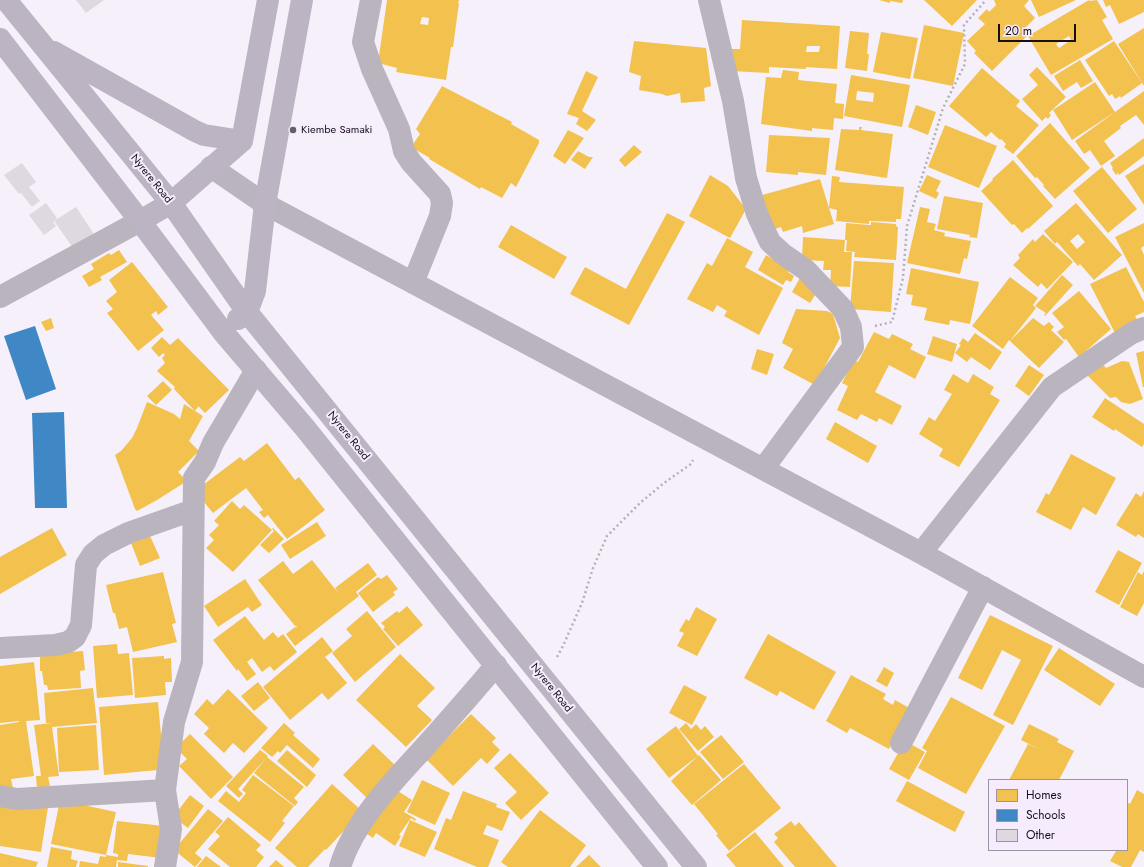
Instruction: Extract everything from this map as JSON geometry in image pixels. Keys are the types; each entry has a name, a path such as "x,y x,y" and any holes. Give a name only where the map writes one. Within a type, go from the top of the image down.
{"main road":[{"name":"Nyrere Road","path":"6,0 170,203 247,312 696,867"},
{"path":"140,221 170,203 242,141 268,0"},
{"path":"223,332 247,312 255,291 266,204 302,0"},
{"path":"0,39 223,332 305,428 657,867"},
{"path":"44,47 195,131 204,135 242,141"}],"street":[{"path":"371,0 363,42 372,70 399,129 404,151 411,162 440,194 442,203 440,216 413,283"},
{"path":"709,0 733,101 746,178 757,214 770,242 783,254 806,270 843,309 851,327 853,347 763,470"},
{"path":"211,167 266,204 921,553 1144,677"},
{"path":"0,297 140,221"},
{"path":"921,553 1052,387 1132,333 1144,328"},
{"path":"165,867 171,828 165,790 174,722 192,662 194,478 205,462 213,443 256,370"},
{"path":"0,648 55,645 68,642 75,637 81,625 86,565 93,554 104,545 128,533 193,510"},
{"path":"901,744 982,587"},
{"path":"340,867 345,851 376,801 496,665"},
{"path":"0,796 17,799 165,790"}],"path":[{"path":"853,347 876,325 892,322 903,278 907,226 943,108 965,64 964,25 986,0"},
{"path":"544,679 563,646 582,603 593,568 607,536 664,482 691,464 707,440"}],"building: Homes":[{"path":"387,0 459,0 453,47 451,47 446,80 396,72 397,68 378,63","holes":["422,17 429,18 428,25 420,24"]},
{"path":"879,0 903,0 902,3 890,1 890,3"},
{"path":"924,0 977,0 952,26"},
{"path":"994,0 1029,0 1024,6 1035,18 1025,28 1027,31 1025,33 1027,36 992,71 974,53 976,51 967,41 985,24 978,18 987,9 989,12 996,5"},
{"path":"1031,0 1076,0 1039,17"},
{"path":"1089,0 1097,0 1107,17 1102,20 1113,39 1051,75 1028,36","holes":["1069,36 1071,40 1059,48 1056,44"]},
{"path":"1103,0 1144,0 1144,12 1119,24 1110,5 1106,7"},
{"path":"742,20 840,26 837,69 769,67 769,73 731,71 730,49 740,49","holes":["807,46 820,46 819,52 806,52"]},
{"path":"924,25 964,33 953,86 913,78"},
{"path":"1144,28 1144,86 1118,44"},
{"path":"850,31 869,33 867,71 845,68"},
{"path":"881,32 918,38 910,79 873,72"},
{"path":"634,41 706,48 711,86 704,88 705,101 681,103 680,93 667,96 639,90 641,76 629,72"},
{"path":"1114,41 1142,83 1121,98 1120,96 1115,99 1112,94 1109,96 1085,60"},
{"path":"1080,60 1093,81 1081,88 1077,82 1063,91 1054,76"},
{"path":"1037,67 1066,97 1049,113 1051,115 1048,119 1046,117 1042,121 1022,99 1038,85 1029,75"},
{"path":"982,68 1020,101 1016,106 1039,125 1013,154 1004,147 1006,144 1001,139 1000,140 991,132 986,137 949,106"},
{"path":"783,70 799,72 798,80 837,84 835,103 844,104 843,119 834,118 833,130 812,128 812,131 761,124 766,77 781,78"},
{"path":"586,71 598,77 582,111 596,120 587,131 576,124 579,118 567,114"},
{"path":"851,75 910,85 902,127 844,116","holes":["857,91 874,93 873,102 856,100"]},
{"path":"1095,82 1115,112 1072,140 1053,110"},
{"path":"442,86 512,122 511,124 539,140 539,143 516,187 511,183 502,198 481,187 480,189 411,147 420,134 416,129"},
{"path":"1144,91 1144,125 1136,115 1120,126 1121,128 1104,141 1115,156 1101,166 1090,150 1084,154 1075,141"},
{"path":"916,105 936,112 928,135 908,127"},
{"path":"1050,123 1090,168 1055,199 1037,177 1035,178 1016,156"},
{"path":"945,125 997,146 979,188 928,167"},
{"path":"859,127 862,127 861,130 893,134 887,178 835,170 841,129 859,130"},
{"path":"568,130 584,138 565,164 553,156"},
{"path":"769,135 830,138 826,175 798,172 798,175 766,172"},
{"path":"1144,138 1144,156 1119,175 1118,173 1116,175 1110,163"},
{"path":"634,145 642,152 625,167 619,160"},
{"path":"578,151 589,157 593,157 585,169 571,160"},
{"path":"1013,160 1053,206 1022,233 1014,224 1012,225 981,191"},
{"path":"1144,164 1144,205 1125,176"},
{"path":"1102,167 1137,209 1108,233 1073,191"},
{"path":"710,175 728,186 746,209 730,238 689,216"},
{"path":"927,175 941,181 936,191 939,193 936,199 919,191"},
{"path":"832,176 840,177 839,182 904,187 901,219 896,219 896,222 869,221 869,224 836,221 837,210 829,208"},
{"path":"820,179 834,224 803,233 802,226 783,232 781,227 772,230 762,195"},
{"path":"944,196 983,203 977,238 969,237 970,235 937,229"},
{"path":"1076,203 1122,255 1094,280 1080,264 1078,266 1057,242 1055,244 1044,231","holes":["1078,234 1085,242 1077,249 1070,241"]},
{"path":"920,207 930,209 927,222 936,224 934,230 945,233 944,236 971,241 967,259 964,258 960,274 907,263"},
{"path":"667,213 685,222 629,325 570,294 585,267 626,289"},
{"path":"871,222 896,224 898,227 896,260 854,257 855,252 846,251 846,223 871,225"},
{"path":"1144,223 1144,246 1141,248 1144,255 1144,293 1115,237"},
{"path":"511,225 567,257 554,279 498,247"},
{"path":"1043,234 1073,262 1047,289 1041,283 1038,287 1013,265 1020,258 1018,255 1033,239 1035,242"},
{"path":"803,237 845,240 844,252 852,252 850,287 830,286 831,270 823,270 824,261 802,260"},
{"path":"727,238 753,252 745,267 783,288 759,335 724,316 727,311 717,305 713,312 687,299 707,263 712,266"},
{"path":"119,250 127,262 100,277 102,280 89,287 82,276 94,269 91,264 109,253 111,255"},
{"path":"766,255 790,269 788,272 794,276 791,282 786,280 783,285 758,270"},
{"path":"854,261 894,263 891,312 850,309"},
{"path":"132,262 168,307 158,315 156,311 151,315 164,330 138,351 107,313 113,309 106,301 117,292 109,280"},
{"path":"1126,267 1144,302 1144,312 1135,316 1139,322 1115,333 1090,284"},
{"path":"911,268 979,282 970,324 950,320 949,325 924,320 927,308 911,305 913,295 906,294"},
{"path":"1062,275 1073,285 1045,316 1044,315 1046,313 1035,306"},
{"path":"801,276 820,287 810,303 792,292"},
{"path":"1010,277 1038,298 1033,305 1036,308 1003,349 972,326"},
{"path":"1079,291 1111,329 1079,357 1066,339 1064,340 1057,332 1064,327 1052,313"},
{"path":"796,309 827,311 833,314 840,338 815,385 783,368 793,349 782,343"},
{"path":"51,318 54,328 46,331 41,322"},
{"path":"1033,318 1044,326 1049,322 1054,327 1051,330 1064,342 1039,368 1010,341"},
{"path":"874,332 889,339 892,334 913,344 910,349 926,357 915,379 889,365 875,392 902,406 892,425 879,418 877,422 861,414 857,420 837,410 848,386 842,383 854,360 858,362"},
{"path":"975,333 1002,352 990,370 971,357 967,362 955,353 961,345 959,344 963,338 968,342"},
{"path":"933,336 957,344 952,362 927,354"},
{"path":"162,337 170,345 178,338 229,390 205,413 198,406 195,411 174,389 175,387 157,371 165,363 162,358 165,355 163,353 159,357 151,348"},
{"path":"757,349 774,354 767,375 751,369"},
{"path":"1144,351 1144,387 1143,387 1136,353"},
{"path":"1122,361 1129,362 1143,399 1130,404 1121,402 1116,397 1110,398 1086,374 1102,363 1106,368"},
{"path":"1029,365 1044,375 1029,396 1015,386"},
{"path":"953,374 968,383 973,374 994,387 990,394 1000,400 959,467 939,456 943,449 919,434 929,417 935,421 952,394 944,390"},
{"path":"163,381 172,390 156,405 147,396"},
{"path":"1105,398 1144,424 1144,444 1142,447 1115,429 1114,431 1092,417"},
{"path":"147,402 174,414 180,419 184,404 203,416 189,441 199,451 178,472 187,481 137,511 115,455 121,451 132,438"},
{"path":"835,422 877,446 868,463 826,439"},
{"path":"267,443 295,480 299,477 325,510 287,539 268,515 264,518 259,512 263,510 246,488 213,513 195,491 240,457 244,461"},
{"path":"1071,454 1116,478 1096,515 1083,507 1071,530 1036,512 1046,493 1049,495"},
{"path":"1144,491 1144,538 1138,534 1136,537 1116,525 1136,493 1141,497"},
{"path":"232,501 240,509 244,505 272,530 233,572 206,548 214,540 209,535 219,525 214,521"},
{"path":"317,522 326,536 290,559 281,545"},
{"path":"52,528 67,555 0,594 0,557"},
{"path":"273,528 284,539 269,553 260,545 274,531 272,529"},
{"path":"150,536 160,558 140,566 131,543"},
{"path":"1118,550 1142,563 1119,605 1095,592"},
{"path":"312,560 339,594 335,588 368,563 377,575 356,592 359,596 295,646 286,634 295,627 297,628 297,625 295,626 258,580 283,561 293,574"},
{"path":"1144,571 1144,603 1137,616 1120,607 1138,572 1142,575"},
{"path":"163,572 176,623 172,624 177,642 133,652 127,627 119,629 115,613 113,613 106,585"},
{"path":"387,575 398,589 393,592 395,595 373,612 358,593 378,577 381,579"},
{"path":"245,579 262,605 252,612 248,607 218,627 204,606"},
{"path":"407,606 423,625 398,646 383,629 385,627 381,623 397,611 399,613"},
{"path":"696,607 717,619 697,656 677,646 684,633 679,631 686,619 689,621"},
{"path":"367,611 396,647 355,682 332,653 352,636 346,629"},
{"path":"990,615 1053,646 1013,725 993,715 1021,660 1002,650 982,690 958,678"},
{"path":"245,616 264,640 273,632 278,638 283,634 297,652 274,671 270,666 262,672 252,658 247,662 256,674 247,681 238,669 237,671 213,640"},
{"path":"768,634 836,672 814,710 780,691 777,696 744,678"},
{"path":"322,637 333,651 325,657 347,683 328,700 322,693 290,720 263,687"},
{"path":"117,644 118,654 129,653 133,695 97,698 93,646"},
{"path":"1059,648 1115,684 1100,706 1044,670"},
{"path":"83,651 85,670 80,671 81,688 48,690 47,685 44,685 42,671 40,671 40,654"},
{"path":"400,654 435,688 417,706 432,720 406,747 356,700"},
{"path":"164,656 164,659 171,658 172,682 165,682 166,695 135,698 132,658"},
{"path":"34,662 40,720 26,721 34,776 11,779 13,788 0,790 0,725 19,721 0,723 0,666"},
{"path":"884,667 894,673 887,687 876,681"},
{"path":"851,675 886,694 883,699 893,705 895,700 911,709 889,749 850,728 847,733 826,721"},
{"path":"258,682 270,698 254,711 241,696"},
{"path":"684,685 707,697 692,725 669,713"},
{"path":"93,688 97,723 52,727 59,776 48,777 50,786 37,788 36,776 41,776 34,725 52,723 46,723 44,693"},
{"path":"228,689 268,728 244,753 233,743 224,753 204,734 209,728 194,714 207,699 213,705"},
{"path":"951,697 1005,726 966,794 918,768 927,751 922,748"},
{"path":"158,702 164,768 158,770 104,775 99,707"},
{"path":"471,714 496,738 492,742 500,750 487,764 481,758 453,786 426,759"},
{"path":"284,723 295,733 293,735 320,759 313,768 287,745 280,753 278,751 272,757 261,748"},
{"path":"686,723 691,729 696,724 701,730 705,726 714,737 698,751 679,729"},
{"path":"1029,724 1059,739 1057,742 1074,751 1060,779 1010,779 1028,744 1041,750 1021,740"},
{"path":"96,725 99,770 59,772 57,728"},
{"path":"676,726 698,756 669,778 646,749"},
{"path":"190,734 233,777 211,799 179,766 187,759 176,748"},
{"path":"721,735 744,762 723,779 700,752"},
{"path":"905,741 925,752 909,780 889,769"},
{"path":"373,744 398,768 368,799 343,775"},
{"path":"260,750 268,756 238,789 243,794 239,798 226,786"},
{"path":"287,750 316,775 307,787 277,761"},
{"path":"510,753 549,793 521,820 505,803 517,792 494,768"},
{"path":"699,755 721,780 692,805 671,781"},
{"path":"267,757 304,787 294,798 298,802 295,806 254,773"},
{"path":"744,764 781,808 729,851 716,835 718,834 694,804"},
{"path":"253,775 294,806 282,821 285,823 270,842 218,801 226,791 239,802 246,793 242,790"},
{"path":"422,780 450,793 435,825 407,812"},
{"path":"907,781 965,812 955,832 896,801"},
{"path":"332,784 362,811 308,867 297,867 275,848"},
{"path":"393,788 412,800 404,812 416,819 415,821 411,818 399,835 401,836 395,846 376,833 373,838 364,832"},
{"path":"1137,790 1144,794 1144,852 1140,850 1131,867 1122,867 1110,861 1116,851 1128,851 1128,803 1130,804"},
{"path":"463,791 497,804 496,807 510,812 502,831 487,825 483,834 499,840 488,867 477,867 434,849 446,818 451,820"},
{"path":"190,795 204,806 188,828 173,817"},
{"path":"0,800 48,807 41,852 0,846"},
{"path":"60,800 116,812 106,855 51,844"},
{"path":"208,809 223,821 195,853 202,859 195,867 174,850"},
{"path":"540,810 586,845 570,867 508,867 501,862"},
{"path":"228,817 261,845 256,850 264,857 256,867 230,867 208,849 220,836 215,832"},
{"path":"410,820 437,832 425,857 399,846"},
{"path":"117,821 164,826 161,858 128,854 127,861 117,860 116,867 79,867 80,861 98,864 100,856 106,857 106,855 118,857 118,854 113,853"},
{"path":"791,821 795,826 799,822 837,867 795,867 774,842 778,838 774,834"},
{"path":"755,832 784,867 736,867 726,855"},
{"path":"51,847 72,851 71,859 78,861 76,867 47,867"},
{"path":"0,853 38,862 36,867 0,867"},
{"path":"589,855 601,867 576,867"},
{"path":"206,856 221,867 197,867"},
{"path":"276,860 284,867 269,867"},
{"path":"118,862 148,866 148,867 118,867"}],"building: Schools":[{"path":"35,326 56,389 26,400 4,336"},
{"path":"64,412 67,508 35,508 32,413"}],"building: Other":[{"path":"76,0 104,0 86,13"},
{"path":"22,163 36,182 29,187 40,201 32,207 21,193 19,194 4,175"},
{"path":"46,203 57,218 53,222 56,226 44,235 29,215"},
{"path":"76,207 94,234 73,248 54,221"}],"place":[{"name":"Kiembe Samaki","path":"293,130"}]}
